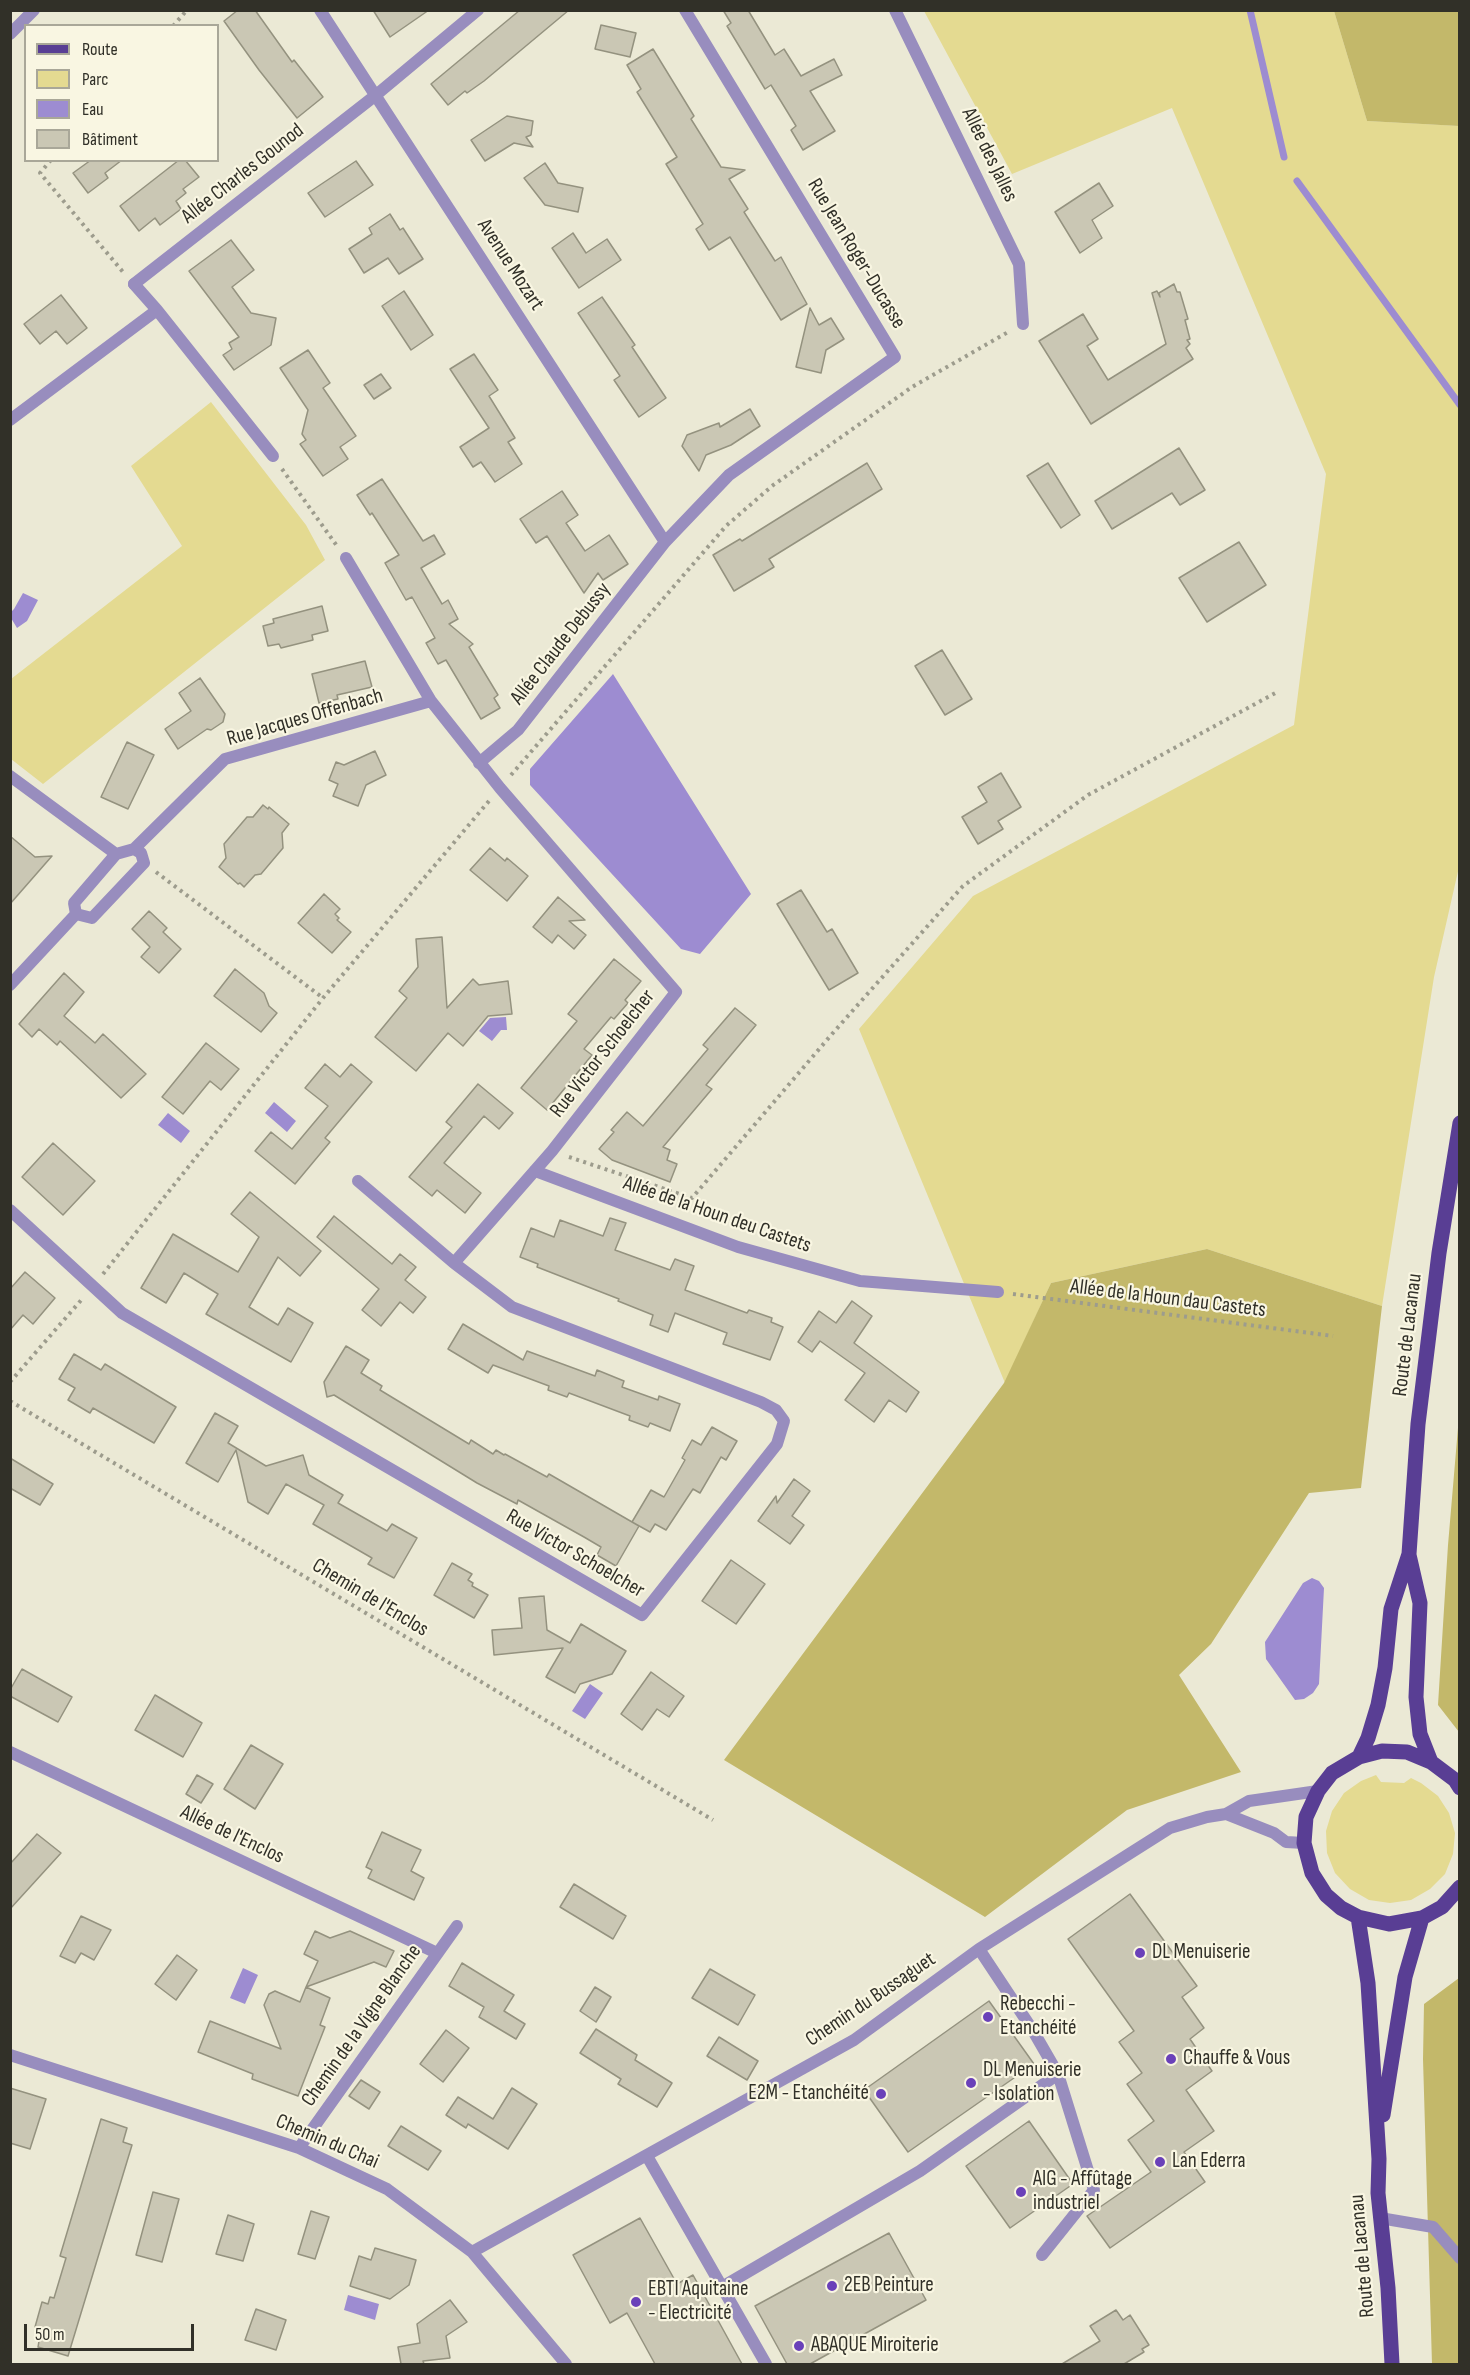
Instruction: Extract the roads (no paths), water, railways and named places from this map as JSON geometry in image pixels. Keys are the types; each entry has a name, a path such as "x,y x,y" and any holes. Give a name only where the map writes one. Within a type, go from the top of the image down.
{"main road":[{"name":"Route de Lacanau","path":"1408,1554 1418,1424 1439,1254 1460,1122"},
{"path":"1359,1757 1368,1738 1378,1705 1385,1668 1391,1609 1408,1554"},
{"path":"1408,1554 1420,1603 1416,1697 1420,1734 1431,1762"},
{"path":"1460,1788 1455,1780 1431,1762 1407,1752 1382,1751 1359,1757 1332,1773 1318,1791 1306,1817 1304,1843 1312,1873 1326,1895 1341,1908 1358,1917 1389,1924 1422,1918 1442,1907 1460,1887"},
{"path":"1358,1917 1368,1983 1378,2145"},
{"path":"1378,2145 1405,1977 1422,1918"},
{"name":"Route de Lacanau","path":"1378,2145 1380,2218 1388,2288 1392,2364"}],"street":[{"path":"12,30 34,10"},
{"name":"Avenue Mozart","path":"320,10 666,542"},
{"path":"376,95 478,10"},
{"name":"Rue Jean Roger-Ducasse","path":"666,542 729,474 896,357 685,10"},
{"name":"Allée des Jalles","path":"895,10 1019,264 1023,324"},
{"name":"Allée Charles Gounod","path":"157,310 134,285 376,95"},
{"path":"10,420 157,310 273,456"},
{"name":"Allée Claude Debussy","path":"479,763 518,730 666,542"},
{"path":"346,558 431,701 479,763"},
{"name":"Rue Jacques Offenbach","path":"116,854 134,849 225,759 431,701"},
{"name":"Rue Victor Schoelcher","path":"454,1263 552,1151 676,993 479,763"},
{"path":"10,776 116,854 74,903 76,914"},
{"path":"76,914 92,918 144,863 141,853 134,849"},
{"path":"10,985 76,914"},
{"name":"Allée de la Houn deu Castets","path":"535,1171 738,1247 860,1281 998,1292"},
{"name":"Rue Victor Schoelcher","path":"10,1210 122,1312 642,1615 777,1444 784,1421 776,1410 761,1402 512,1307 454,1263 358,1181"},
{"name":"Allée de l'Enclos","path":"10,1752 437,1953"},
{"name":"Chemin du Bussaguet","path":"472,2252 854,2040 979,1949 1170,1828 1226,1814 1248,1802 1318,1791"},
{"path":"1226,1814 1274,1833 1286,1842 1304,1843"},
{"name":"Chemin de la Vigne Blanche","path":"300,2148 457,1926"},
{"path":"979,1949 1032,2029 1058,2074 1094,2190 1042,2255"},
{"name":"Chemin du Chai","path":"10,2055 300,2148 387,2189 472,2252 566,2364"},
{"path":"722,2287 920,2170 1058,2074"},
{"path":"647,2156 766,2364"},
{"path":"1380,2218 1433,2227 1460,2258"}],"water":[{"path":"23,593 38,600 27,621 17,628 11,618 11,612"},
{"path":"613,674 751,894 700,954 681,949 530,785 530,769"},
{"path":"506,1017 507,1030 501,1030 492,1041 479,1031 490,1018"},
{"path":"274,1102 296,1121 287,1132 265,1113"},
{"path":"168,1113 190,1131 181,1143 158,1125"},
{"path":"1312,1578 1319,1581 1324,1588 1319,1684 1313,1693 1304,1699 1295,1700 1266,1659 1265,1642 1303,1583"},
{"path":"590,1684 603,1693 585,1719 572,1711"},
{"path":"243,1968 258,1975 245,2004 230,1998"},
{"path":"348,2295 379,2304 375,2320 344,2310"}],"waterway":[{"path":"1250,10 1284,157"},
{"path":"1297,181 1460,405"}],"place":[{"name":"DL Menuiserie","path":"1140,1953"},
{"name":"Rebecchi - Etanchéité","path":"988,2017"},
{"name":"Chauffe & Vous","path":"1171,2059"},
{"name":"DL Menuiserie - Isolation","path":"971,2083"},
{"name":"E2M - Etanchéité","path":"881,2094"},
{"name":"Lan Ederra","path":"1160,2162"},
{"name":"AIG - Affûtage industriel","path":"1021,2192"},
{"name":"2EB Peinture","path":"832,2286"},
{"name":"EBTI Aquitaine - Electricité","path":"636,2302"},
{"name":"ABAQUE Miroiterie","path":"799,2346"}]}
